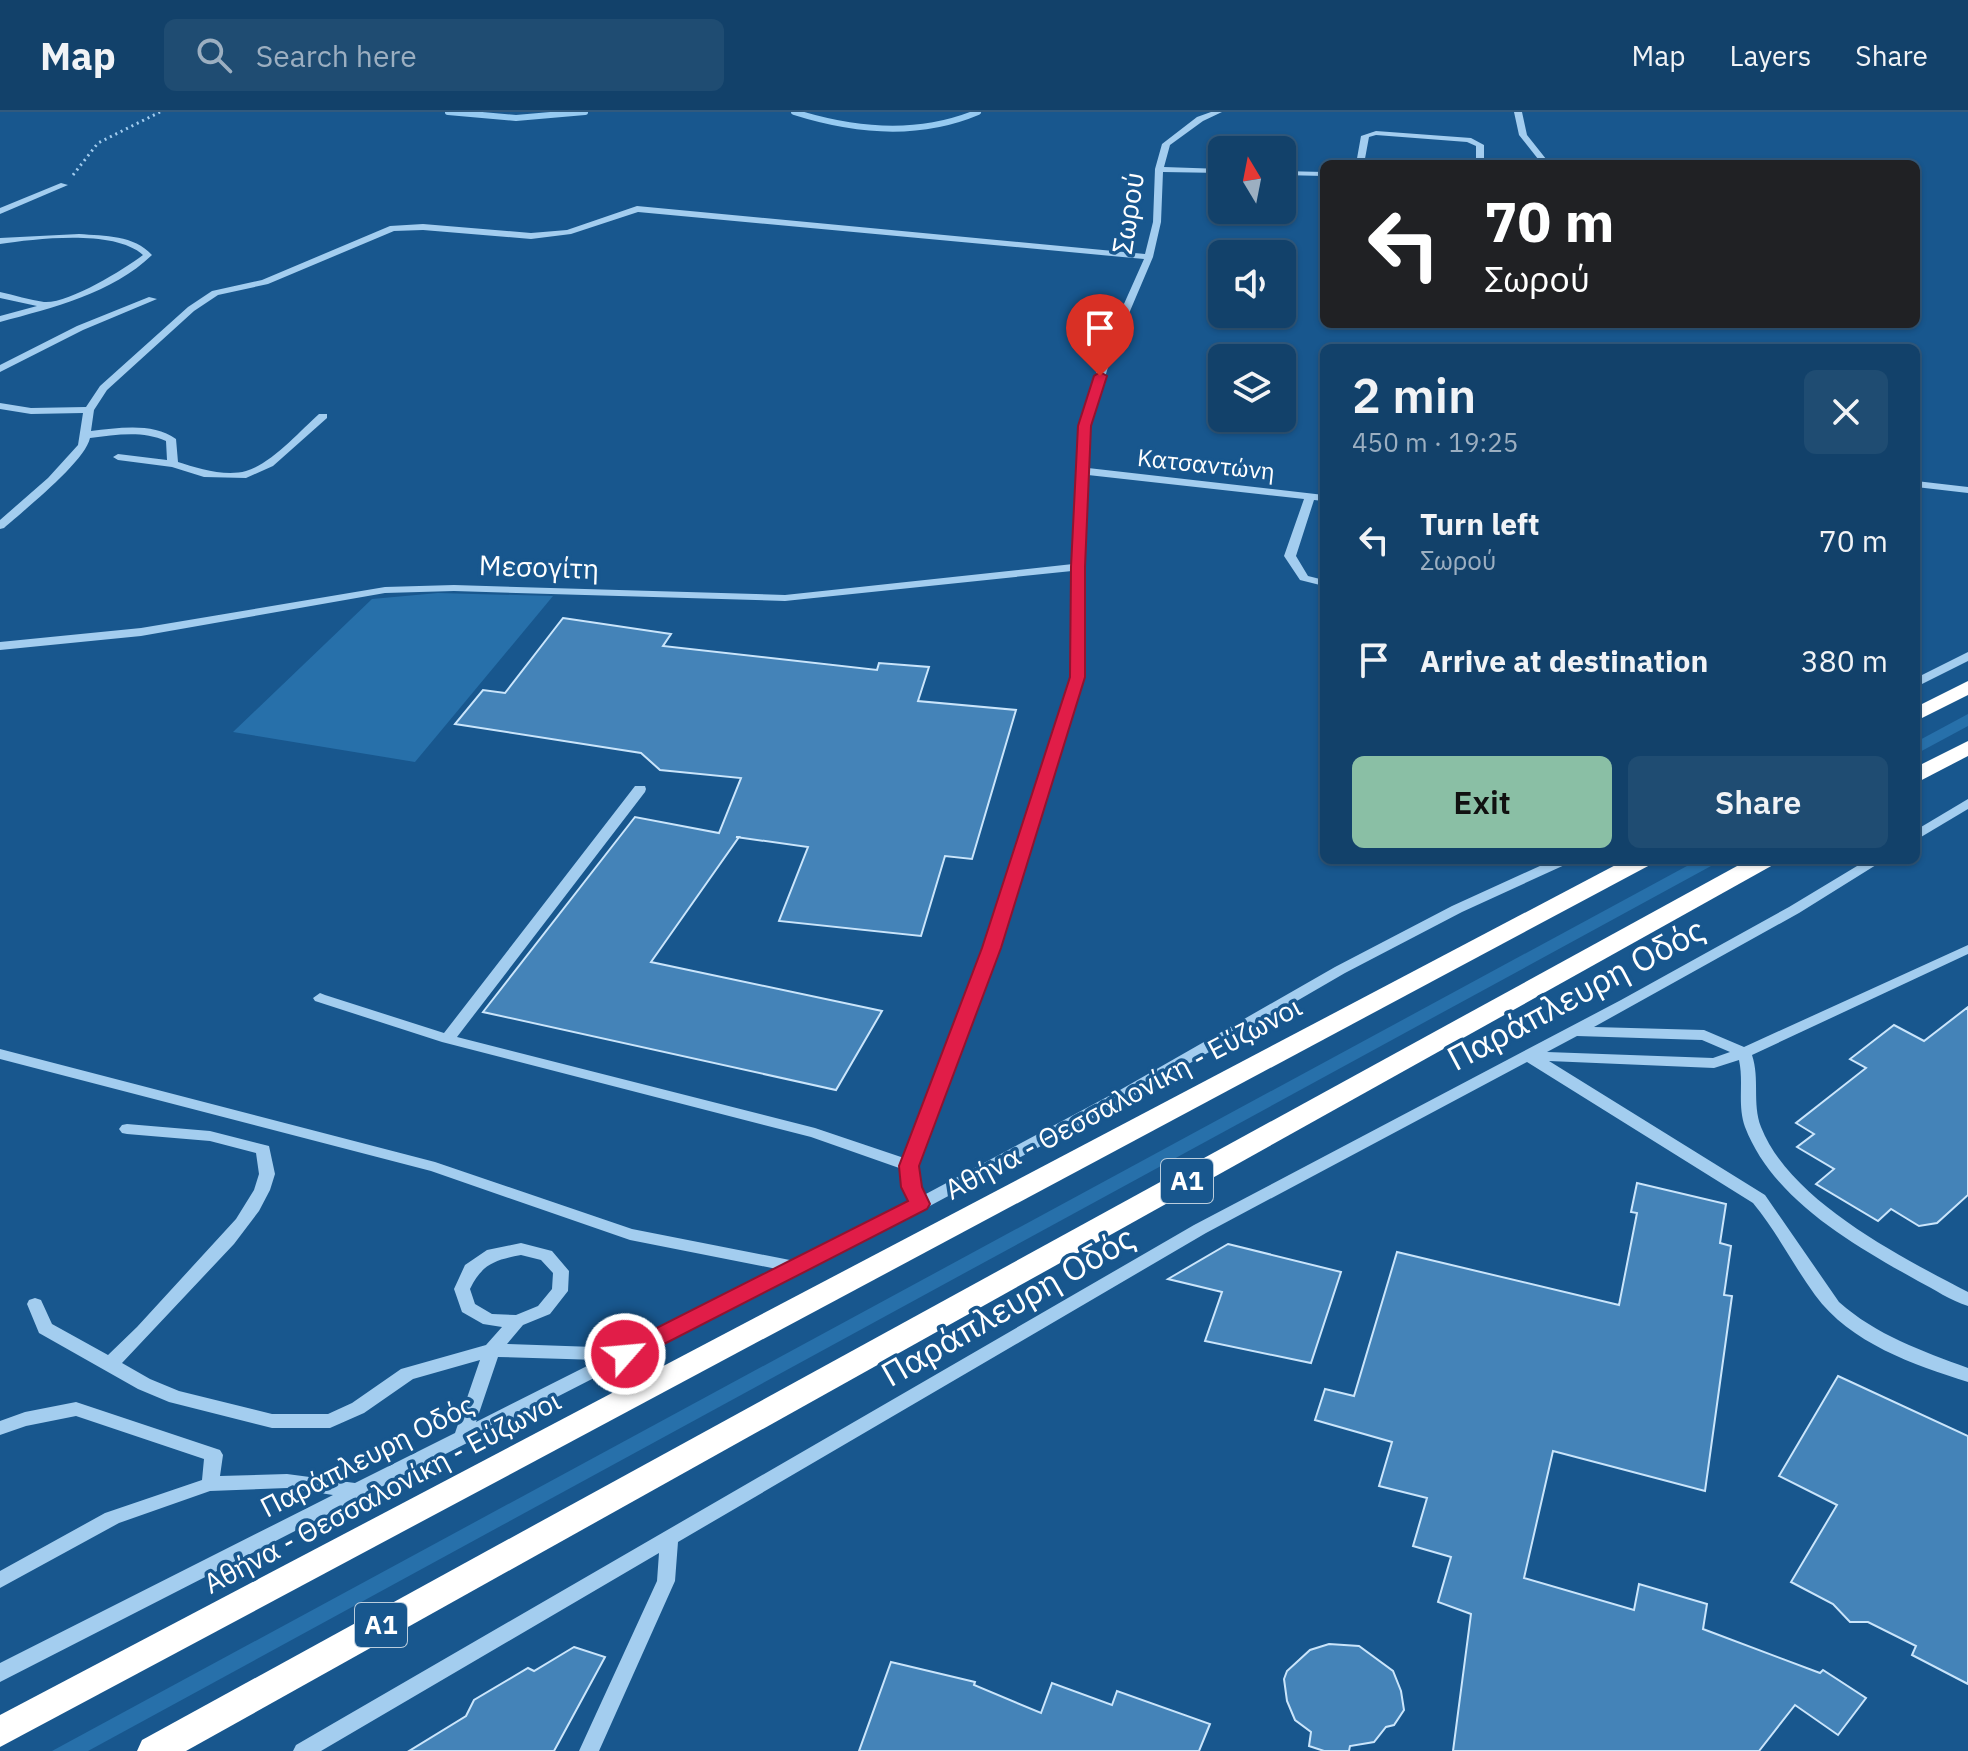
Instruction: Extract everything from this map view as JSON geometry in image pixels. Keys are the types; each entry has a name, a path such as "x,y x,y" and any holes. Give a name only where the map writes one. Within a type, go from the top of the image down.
{"highway":[{"path":"1920,713 1968,687"},
{"path":"1920,774 1968,747"},
{"name":"Αθήνα - Θεσσαλονίκη - Εύζωνοι","path":"0,1732 1634,864"},
{"name":"Α1","path":"154,1751 1758,864"}],"street":[{"name":"Σωρού","path":"909,1166 991,948 1078,677 1078,567 1085,426 1108,351 1149,257 1157,222 1159,169 1166,144 1200,119 1218,112"},
{"path":"1518,112 1523,135 1543,160"},
{"path":"1361,160 1365,136 1376,133 1474,141 1482,151 1481,160"},
{"path":"1159,169 1208,171"},
{"path":"1296,173 1320,174"},
{"path":"0,211 64,185"},
{"path":"0,526 52,480 83,446 89,410 103,388 205,298 265,282 393,228 423,227 531,236 568,232 637,209 1149,257"},
{"path":"0,241 72,235 134,244 145,249 148,255 133,268 52,305 0,319"},
{"path":"0,295 52,305"},
{"path":"0,369 80,328 152,299"},
{"path":"0,406 31,411 89,410"},
{"path":"118,457 173,464 204,474 246,475 269,464 323,416"},
{"path":"85,435 126,432 164,435 171,439 173,445 173,464"},
{"name":"Κατσαντώνη","path":"1084,471 1320,497"},
{"path":"1920,484 1968,490"},
{"path":"1310,496 1290,556 1304,578 1320,582"},
{"name":"Μεσογίτη","path":"0,646 141,632 385,590 454,588 785,598 1078,567"},
{"path":"1920,681 1968,656"},
{"path":"447,1039 640,789"},
{"path":"1920,833 1968,803"},
{"name":"Παράπλευρη Οδός","path":"0,1673 920,1204 1125,1094 1340,970 1457,909 1555,864"},
{"name":"Παράπλευρη Οδός","path":"303,1751 1200,1229 1345,1148 1576,1031 1870,864"},
{"path":"1529,1056 1714,1063 1744,1053 1968,949"},
{"path":"320,998 447,1039 815,1133 909,1166 912,1187 920,1204"},
{"path":"1576,1031 1704,1035 1744,1053 1749,1064 1749,1117 1773,1164 1807,1197 1885,1256 1968,1300"},
{"path":"0,1054 435,1167 630,1234 796,1267"},
{"path":"1529,1056 1759,1199 1775,1217 1824,1293 1845,1317 1882,1339 1968,1375"},
{"path":"109,1364 135,1343 175,1296 212,1261 258,1196 267,1173 263,1150 210,1136 127,1129"},
{"path":"463,1435 492,1350 517,1321 544,1310 560,1291 561,1271 546,1255 521,1249 493,1254 471,1269 462,1289 468,1308 489,1320 517,1321"},
{"path":"35,1304 45,1328 144,1384 175,1397 272,1421 330,1421 358,1408 407,1374 492,1350 625,1354"},
{"path":"0,1428 25,1419 76,1409 168,1437 214,1455 210,1484"},
{"path":"0,1580 112,1518 210,1484 287,1481 357,1491"},
{"path":"589,1751 666,1581 669,1540"}],"path":[{"path":"64,185 98,143 160,112"}],"shaded area":[{"path":"438,593 553,596 415,762 233,732 372,599"},
{"path":"1968,714 1968,726 1920,752 1920,740"},
{"path":"1691,864 1715,864 88,1751 52,1751"}],"building":[{"path":"563,618 671,634 663,646 877,670 879,663 929,667 918,701 1016,710 972,859 945,856 921,936 779,921 808,847 739,837 651,962 882,1011 836,1090 483,1012 635,817 719,833 741,778 660,770 641,753 455,724 483,690 505,693"},
{"path":"1968,1007 1968,1195 1937,1223 1919,1226 1891,1209 1878,1221 1816,1184 1834,1169 1797,1147 1814,1134 1796,1123 1866,1068 1850,1059 1894,1025 1924,1041"},
{"path":"1637,1183 1726,1204 1720,1243 1731,1246 1724,1295 1732,1296 1705,1491 1553,1451 1524,1578 1634,1610 1639,1584 1707,1604 1703,1629 1820,1673 1823,1670 1866,1698 1838,1735 1795,1705 1759,1751 1453,1751 1471,1614 1438,1602 1451,1557 1413,1546 1427,1498 1379,1486 1392,1442 1315,1420 1325,1389 1354,1396 1397,1252 1619,1305 1637,1213 1631,1212"},
{"path":"1228,1244 1341,1272 1311,1363 1205,1341 1222,1292 1168,1279"},
{"path":"1838,1376 1968,1436 1968,1684 1912,1655 1916,1646 1868,1622 1850,1622 1833,1604 1791,1582 1837,1505 1779,1476"},
{"path":"1329,1644 1359,1646 1393,1671 1401,1691 1404,1710 1394,1725 1386,1727 1374,1742 1350,1746 1349,1751 1324,1751 1309,1746 1311,1732 1295,1720 1287,1701 1284,1679 1287,1671 1310,1650"},
{"path":"574,1647 605,1657 554,1751 409,1751 466,1716 474,1700 528,1668 534,1671"},
{"path":"891,1662 975,1682 974,1685 1041,1713 1052,1683 1112,1705 1117,1691 1210,1724 1199,1751 859,1751"}],"waterway":[{"path":"448,112 516,118 585,112"},
{"path":"794,112 840,124 886,128 933,125 978,112"}],"route":[{"path":"625,1354 920,1204 912,1187 909,1166 991,948 1078,677 1078,567 1085,426 1100,376"}]}
